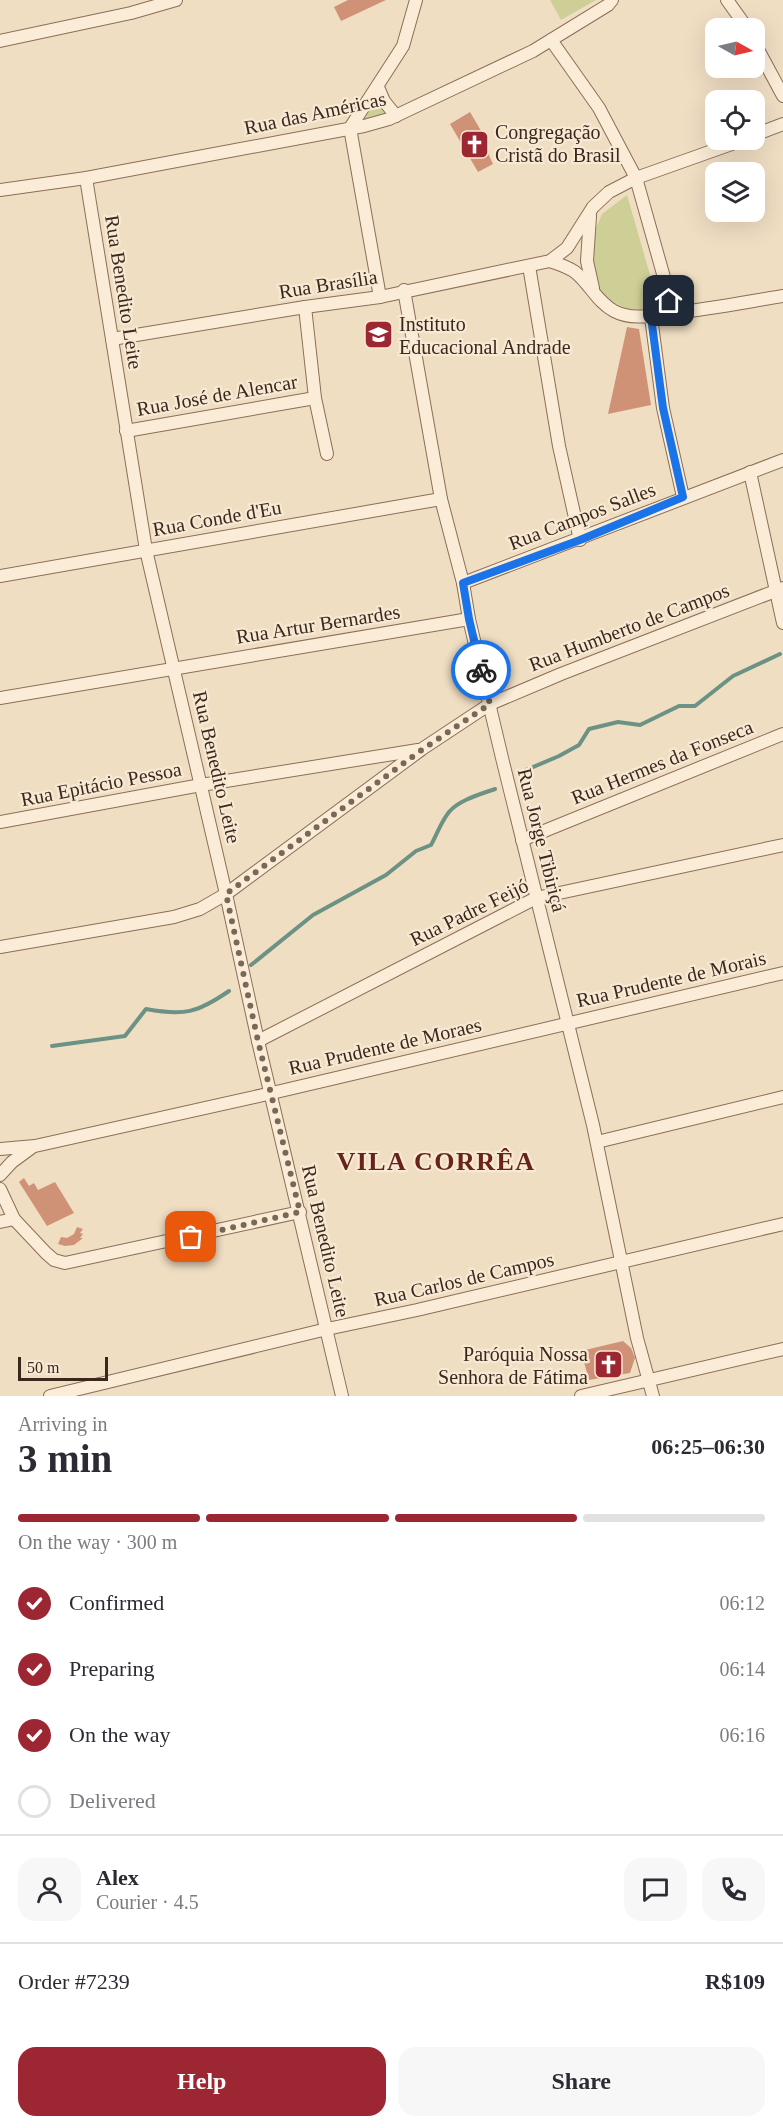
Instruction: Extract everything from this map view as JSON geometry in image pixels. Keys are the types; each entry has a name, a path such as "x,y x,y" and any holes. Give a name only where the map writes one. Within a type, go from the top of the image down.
{"street":[{"path":"0,41 132,14 176,0"},
{"path":"380,297 350,128 403,46 416,0"},
{"name":"Rua das Américas","path":"0,190 86,178 364,126 396,116 552,40 608,5 612,0"},
{"path":"727,0 740,18"},
{"path":"552,40 598,108 636,178 672,313"},
{"path":"765,62 783,96"},
{"path":"378,87 396,116"},
{"path":"765,131 783,124"},
{"path":"550,261 567,248 590,212 609,192 636,178 715,150"},
{"name":"Rua Benedito Leite","path":"86,178 146,550 342,1396"},
{"path":"590,212 587,261 596,297"},
{"path":"550,261 577,273 596,297 617,312 651,317 783,296"},
{"name":"Rua Brasília","path":"112,339 380,297 404,290 550,261"},
{"path":"529,266 559,446 580,540"},
{"name":"Rua Jorge Tibiriçá","path":"404,290 441,499 597,1142 620,1262 653,1396"},
{"path":"305,307 315,398 327,454"},
{"path":"651,317 663,408 683,497"},
{"name":"Rua José de Alencar","path":"126,431 315,398"},
{"name":"Rua Campos Salles","path":"463,583 580,540 683,497 783,460"},
{"path":"750,472 779,589 783,623"},
{"name":"Rua Conde d'Eu","path":"0,576 441,499"},
{"name":"Rua Humberto de Campos","path":"0,947 182,915 200,909 226,894 423,749 490,704 779,589"},
{"name":"Rua Artur Bernardes","path":"0,698 469,619"},
{"name":"Rua Hermes da Fonseca","path":"522,840 783,734"},
{"name":"Rua Epitácio Pessoa","path":"0,822 201,785 423,749"},
{"name":"Rua Padre Feijó","path":"258,1041 536,898 783,846"},
{"name":"Rua Prudente de Morais","path":"567,1023 783,973"},
{"name":"Rua Prudente de Moraes","path":"0,1149 35,1146 567,1023"},
{"path":"597,1142 783,1097"},
{"name":"Rua Prudente de Moraes","path":"0,1175 12,1162 35,1146"},
{"path":"0,1189 14,1219 54,1260 65,1263 300,1212"},
{"path":"0,1222 14,1219"},
{"name":"Rua Carlos de Campos","path":"50,1396 327,1329 783,1224"},
{"path":"581,1396 783,1349"}],"green space":[{"path":"550,0 596,0 561,20"},
{"path":"378,96 389,114 362,123"},
{"path":"627,195 659,306 645,310 627,309 610,300 598,287 591,248 593,235 602,214"}],"building":[{"path":"348,0 386,0 341,21 334,7"},
{"name":"Congregação Cristã do Brasil","path":"470,112 487,141 485,147 493,164 478,172 450,124"},
{"path":"627,327 639,329 651,405 608,414"},
{"path":"24,1178 29,1186 34,1183 38,1190 55,1182 74,1213 47,1226 19,1182"},
{"path":"77,1227 83,1229 80,1238 83,1238 74,1245 58,1244 61,1237 67,1238 74,1234"},
{"name":"Paróquia Nossa Senhora de Fátima","path":"623,1341 631,1348 635,1358 630,1373 589,1380 581,1351"}],"waterway":[{"path":"519,773 579,745 589,729 618,722 640,725 679,706 695,706 733,676 780,654"},
{"path":"251,965 313,915 386,875 416,851 431,845 449,812 458,804 495,789"},
{"path":"52,1046 125,1036 146,1009 170,1012 190,1011 208,1004 229,991"}],"way so far":[{"path":"191,1237 300,1212 258,1041 226,894 423,749 490,704 481,670"}],"place":[{"name":"Congregação Cristã do Brasil","path":"474,144"},
{"name":"Instituto Educacional Andrade","path":"378,335"},
{"name":"Paróquia Nossa Senhora de Fátima","path":"609,1365"}],"district":[{"name":"VILA CORRÊA","path":"436,1161"}],"route":[{"path":"481,670 463,583 580,540 683,497 663,408 651,317 672,313 669,301"}]}
